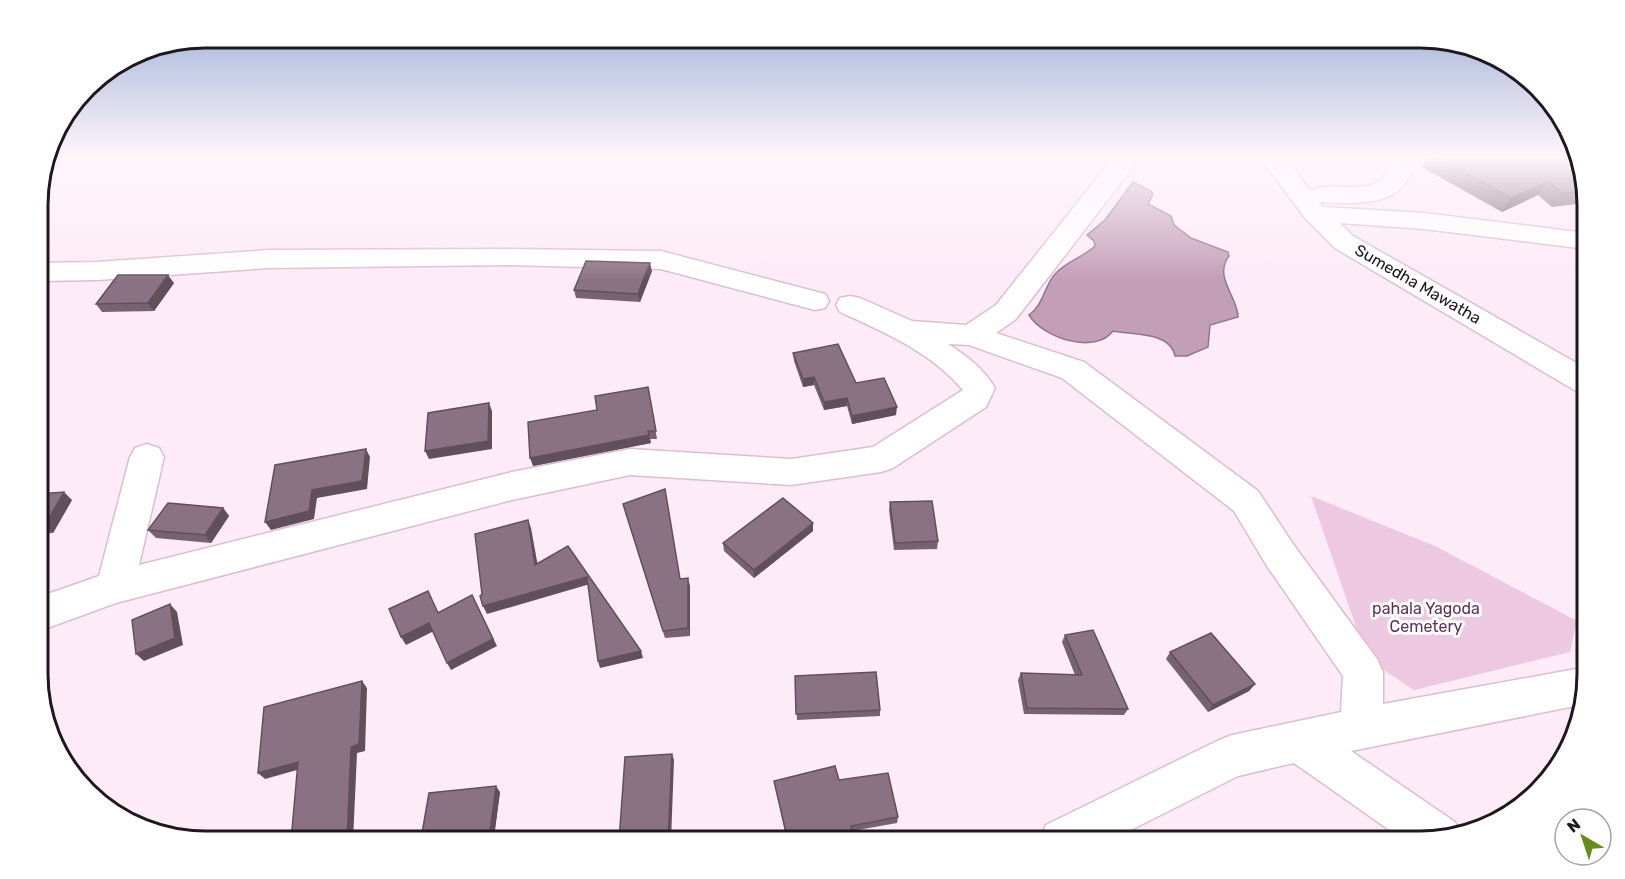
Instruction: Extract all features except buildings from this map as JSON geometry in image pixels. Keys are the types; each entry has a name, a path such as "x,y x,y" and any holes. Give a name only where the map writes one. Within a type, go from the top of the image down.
{"street":[{"path":"972,335 1006,312 1095,199"},
{"name":"Sumedha Mawatha","path":"1304,199 1344,242 1577,376"},
{"path":"1308,204 1336,199"},
{"path":"1308,204 1424,222 1577,240"},
{"path":"48,272 97,271 268,259 508,257 661,260 815,301"},
{"path":"48,611 115,587 512,486 630,462 791,472 881,459 975,399 978,388 960,366 908,331 850,305"},
{"path":"908,331 972,335 1073,370 1246,501 1280,555 1363,672 1362,729"},
{"path":"115,587 147,457"},
{"path":"1082,831 1232,756 1576,688"},
{"path":"1299,741 1429,831"}],"green space":[{"name":"pahala Yagoda Cemetery","path":"1311,496 1435,546 1577,621 1570,652 1414,690 1367,659"}],"shaded area":[{"path":"1120,199 1150,199 1148,204 1171,216 1174,225 1191,238 1228,252 1225,279 1238,317 1210,325 1208,347 1187,356 1175,356 1172,348 1166,342 1140,334 1113,331 1105,338 1082,343 1070,341 1046,331 1029,315 1038,306 1056,273 1095,246 1094,241 1087,235 1105,220"}]}
